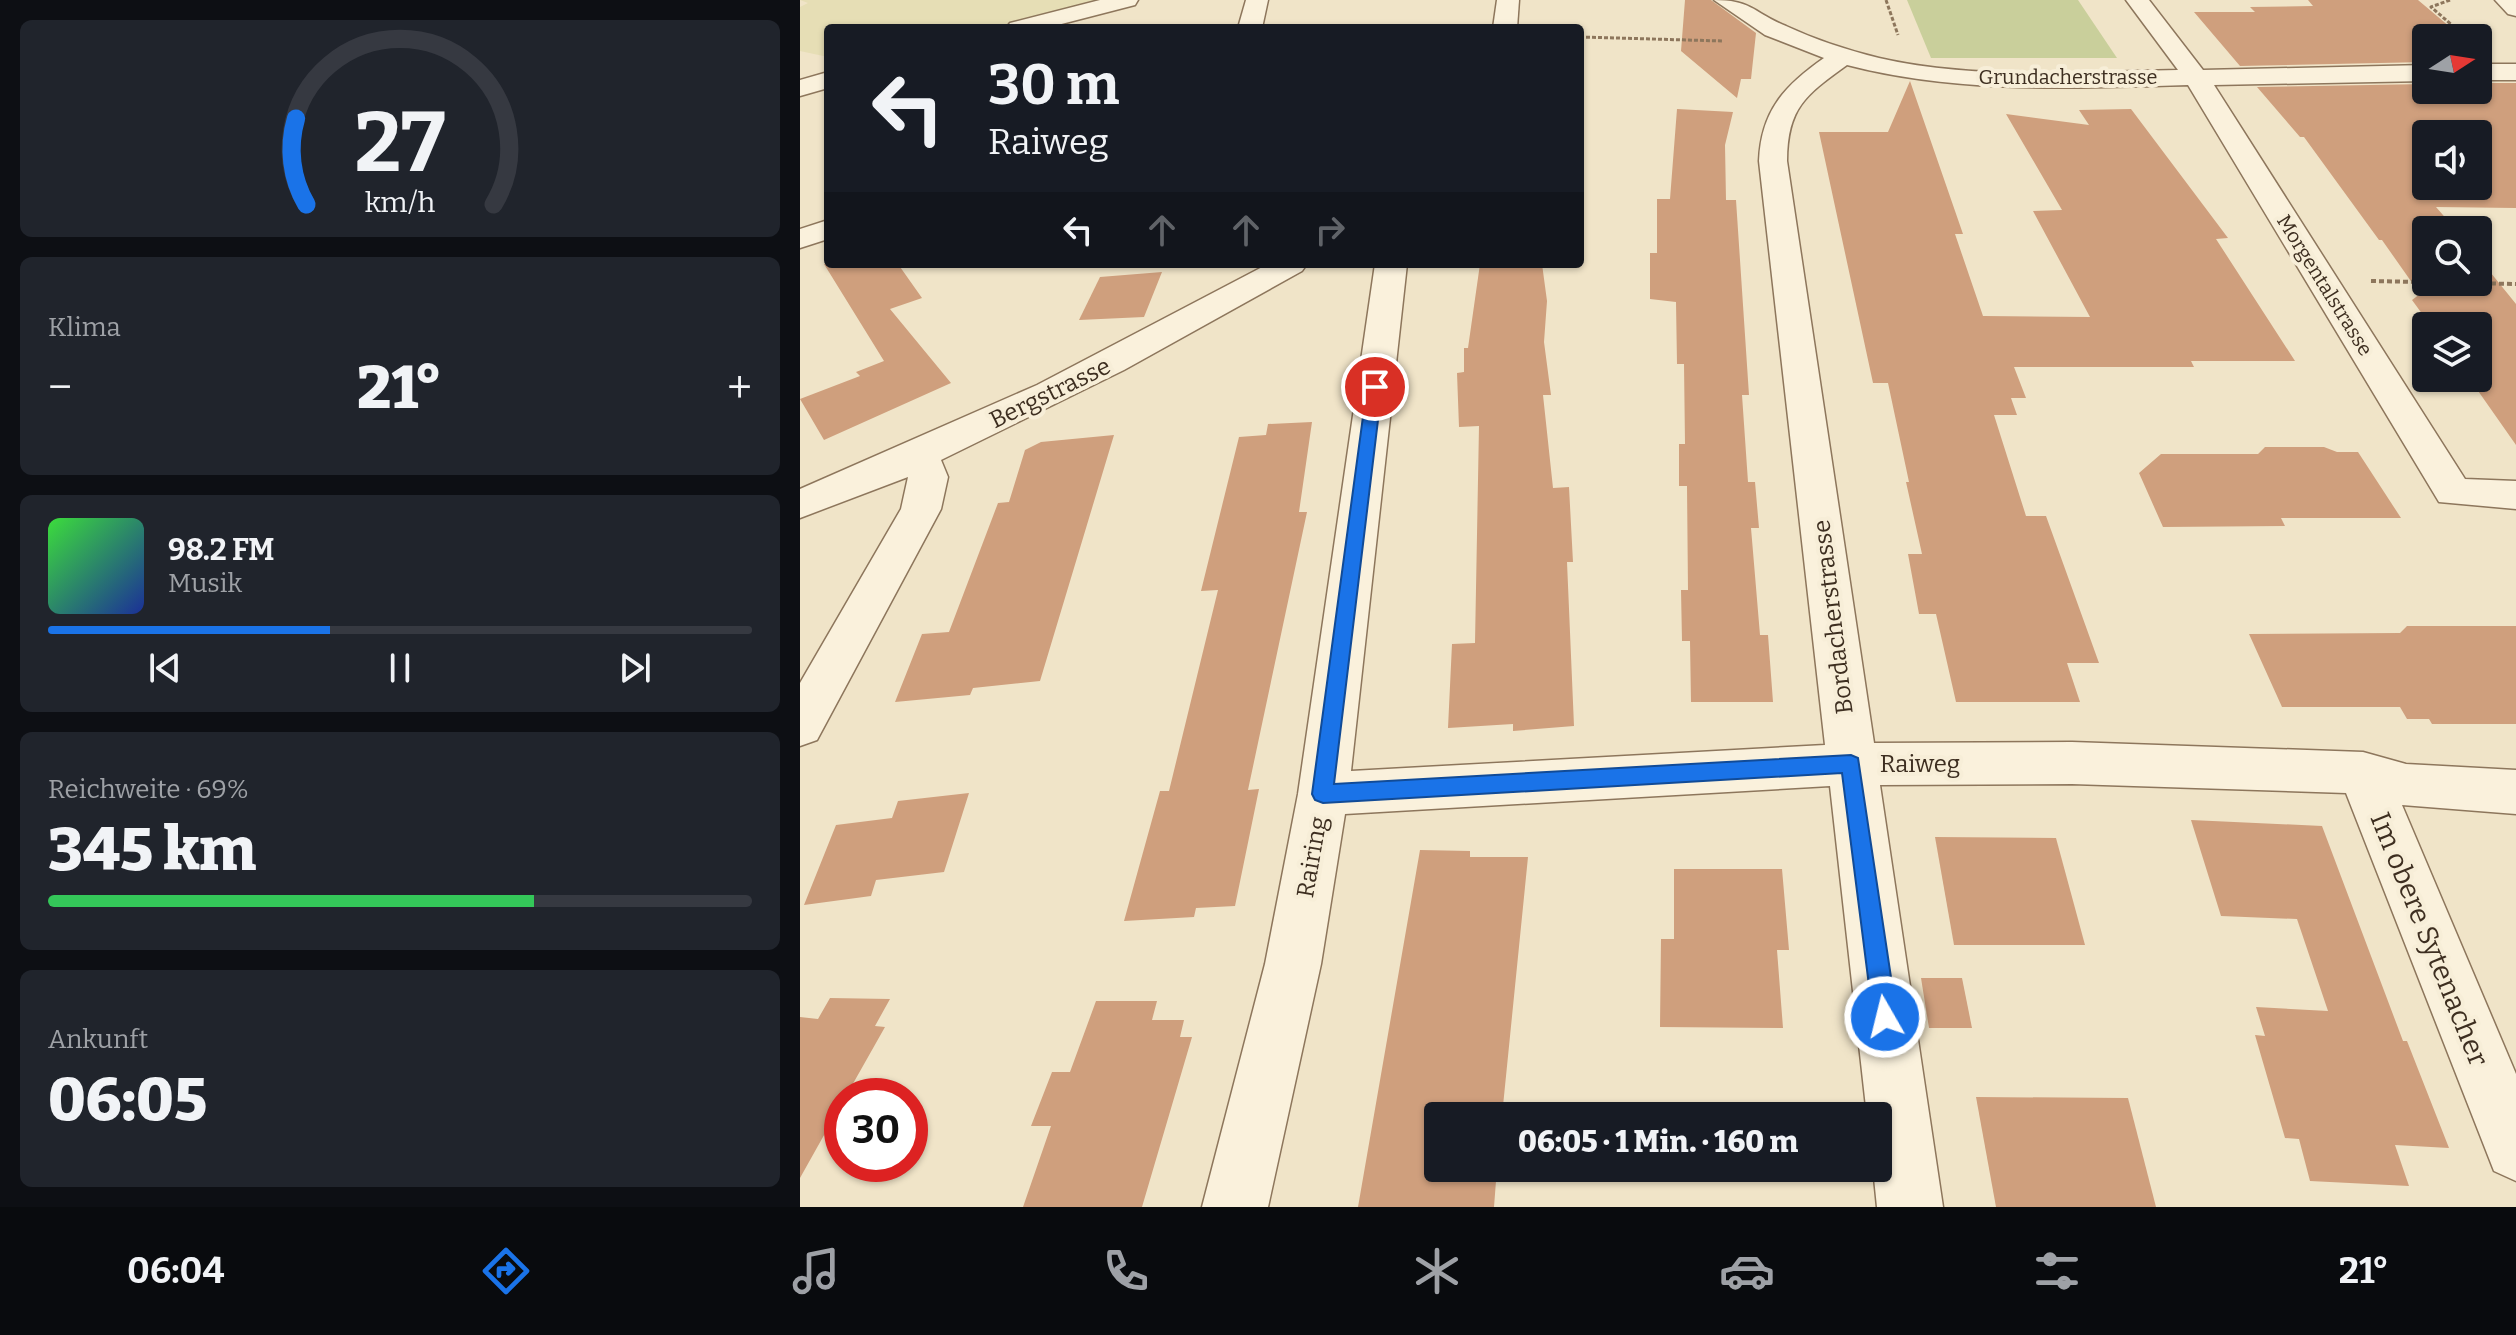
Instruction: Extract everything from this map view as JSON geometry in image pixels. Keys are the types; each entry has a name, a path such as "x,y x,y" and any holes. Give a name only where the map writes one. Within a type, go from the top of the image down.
{"street":[{"path":"1034,24 1127,0"},
{"path":"1251,24 1257,0"},
{"path":"1505,24 1508,0"},
{"name":"Grundacherstrasse","path":"1725,0 1780,33 1842,57 1945,75 1990,79 2412,73"},
{"name":"Morgentalstrasse","path":"2137,0 2196,77 2453,492 2516,495"},
{"path":"2506,0 2516,9"},
{"name":"Bordacherstrasse","path":"1842,57 1785,102 1772,134 1910,1207"},
{"path":"2492,72 2516,72"},
{"path":"800,88 824,81"},
{"path":"800,239 824,230"},
{"name":"Bergstrasse","path":"800,504 920,457 1103,367 1284,268"},
{"name":"Rairing","path":"1235,1207 1293,964 1323,794 1390,268"},
{"path":"800,726 921,509 928,477 920,457"},
{"name":"Raiweg","path":"1323,794 1851,764 2072,763 2363,773 2406,785 2516,792"},
{"name":"Im obere Sytenacher","path":"2363,773 2516,1149"}],"path":[{"path":"2450,0 2431,7 2451,24"},
{"path":"1584,37 1729,41"},
{"path":"2322,280 2516,284"}],"shaded area":[{"path":"800,0 1127,0 1034,24 824,24 824,56 800,51 800,7 808,3"}],"green space":[{"path":"1907,0 2078,0 2117,58 1931,58"}],"building":[{"path":"1685,0 1711,0 1756,33 1751,79 1741,79 1737,98 1681,51"},
{"path":"2308,0 2418,0 2446,24 2412,24 2412,62 2240,66 2194,12 2255,12 2250,7 2313,6"},
{"path":"1910,81 1963,234 1955,234 1983,316 2090,317 2033,211 2062,210 2006,114 2089,125 2079,110 2131,109 2228,238 2216,239 2295,361 2191,361 2194,367 2014,367 2026,398 2011,398 2017,415 1994,415 2026,516 2046,516 2099,663 2067,663 2080,702 1956,702 1936,614 1919,614 1908,554 1922,554 1906,482 1909,482 1888,383 1873,383 1819,132 1888,132"},
{"path":"2492,83 2516,83 2516,208 2436,207 2444,216 2412,216 2412,283 2304,137 2300,137 2257,87 2412,84 2412,104 2492,104"},
{"path":"1677,109 1733,112 1725,145 1726,200 1736,200 1749,395 1742,395 1748,482 1755,482 1759,528 1751,528 1760,635 1768,635 1773,702 1691,702 1690,641 1682,641 1681,590 1688,590 1687,486 1679,486 1679,444 1685,444 1684,364 1677,364 1676,302 1650,299 1650,253 1657,253 1657,199 1670,199"},
{"path":"826,268 901,268 922,298 890,309 951,383 824,440 800,399 860,376 856,372 884,361"},
{"path":"1479,268 1543,268 1547,301 1544,342 1551,395 1543,395 1553,488 1569,487 1573,562 1567,562 1574,726 1513,731 1513,724 1448,728 1452,644 1475,643 1479,426 1459,427 1457,373 1464,372 1464,348 1468,348"},
{"path":"1162,272 1144,317 1079,320 1100,277"},
{"path":"2492,274 2516,304 2516,445 2479,392 2492,392 2492,312 2421,312 2412,300 2417,296 2492,296"},
{"path":"1312,422 1299,512 1307,512 1248,790 1259,789 1235,906 1196,908 1194,917 1124,921 1160,791 1169,791 1218,590 1201,591 1239,437 1266,435 1268,424"},
{"path":"1114,435 1040,681 973,688 970,695 895,702 922,634 949,632 998,503 1009,502 1025,450 1041,442"},
{"path":"2265,447 2324,447 2337,452 2358,452 2401,518 2281,518 2285,526 2163,527 2139,473 2161,454 2258,454"},
{"path":"2407,626 2516,626 2516,724 2432,724 2429,719 2407,719 2400,707 2282,707 2249,634 2400,633"},
{"path":"969,793 944,872 876,880 871,896 804,905 836,825 892,818 898,801"},
{"path":"2191,820 2322,826 2403,1041 2407,1041 2449,1148 2395,1145 2409,1186 2310,1181 2299,1139 2285,1138 2255,1035 2265,1036 2256,1007 2328,1011 2297,919 2221,916"},
{"path":"1935,837 2056,838 2085,945 1954,945"},
{"path":"1420,850 1470,851 1470,857 1528,857 1503,1102 1424,1102 1424,1182 1496,1182 1494,1207 1358,1207"},
{"path":"1674,869 1782,869 1789,950 1777,950 1783,1028 1660,1027 1661,939 1674,939"},
{"path":"1921,978 1962,978 1972,1028 1929,1028"},
{"path":"830,998 890,999 875,1026 885,1027 856,1078 824,1078 824,1135 800,1178 800,1017 818,1019"},
{"path":"1096,1001 1157,1001 1152,1020 1184,1020 1180,1037 1192,1037 1142,1207 1023,1207 1051,1126 1031,1126 1052,1072 1070,1072"},
{"path":"1976,1097 2128,1098 2156,1207 1996,1207"}],"route":[{"path":"1375,387 1323,794 1851,764 1885,1017"}]}
